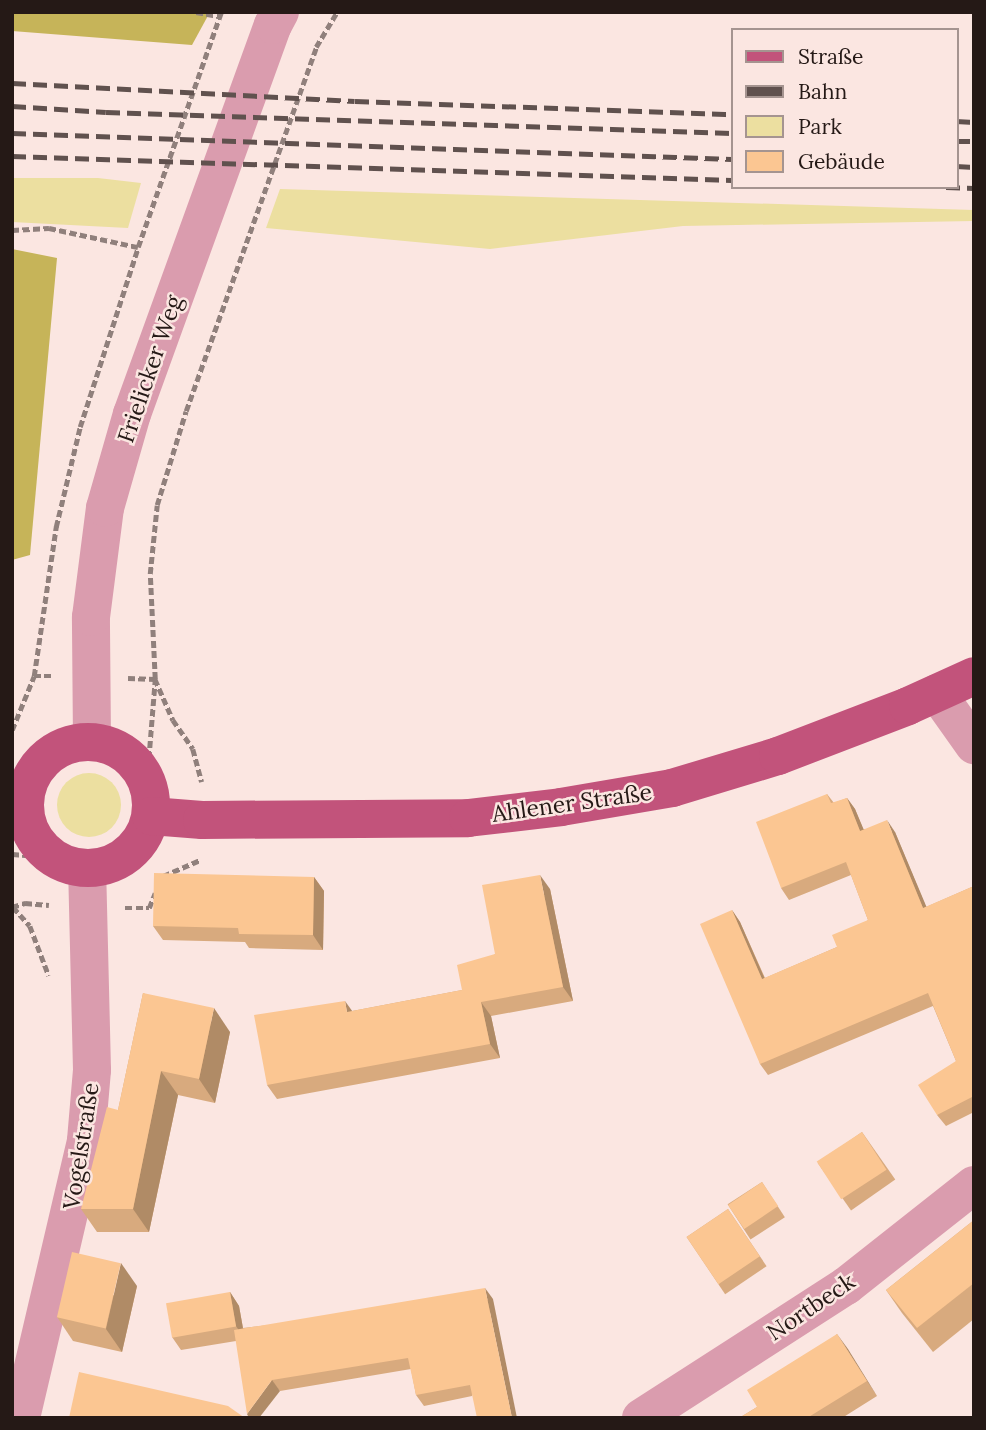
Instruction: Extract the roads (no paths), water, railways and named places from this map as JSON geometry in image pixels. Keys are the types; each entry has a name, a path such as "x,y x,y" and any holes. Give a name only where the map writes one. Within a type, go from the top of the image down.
{"main road":[{"name":"Ahlener Straße","path":"149,799 202,820 468,818 561,807 672,788 752,764 937,693 974,676"},
{"path":"92,742 125,753 149,799 145,833 121,859 104,866 70,863 30,830 20,794 42,761 56,750 92,742"}],"street":[{"name":"Frielicker Weg","path":"92,742 92,617 105,508 132,414 273,24 281,12"},
{"path":"937,693 974,745"},
{"name":"Vogelstraße","path":"21,1418 86,1140 92,1070 70,863"},
{"name":"Nortbeck","path":"641,1418 846,1286 974,1185"}],"railway":[{"path":"12,83 355,101 730,114"},
{"path":"12,106 106,112 730,133"},
{"path":"958,121 974,122"},
{"path":"12,133 730,159"},
{"path":"958,141 974,141"},
{"path":"12,156 730,180"},
{"path":"958,166 974,167"},
{"path":"958,187 974,188"}]}
